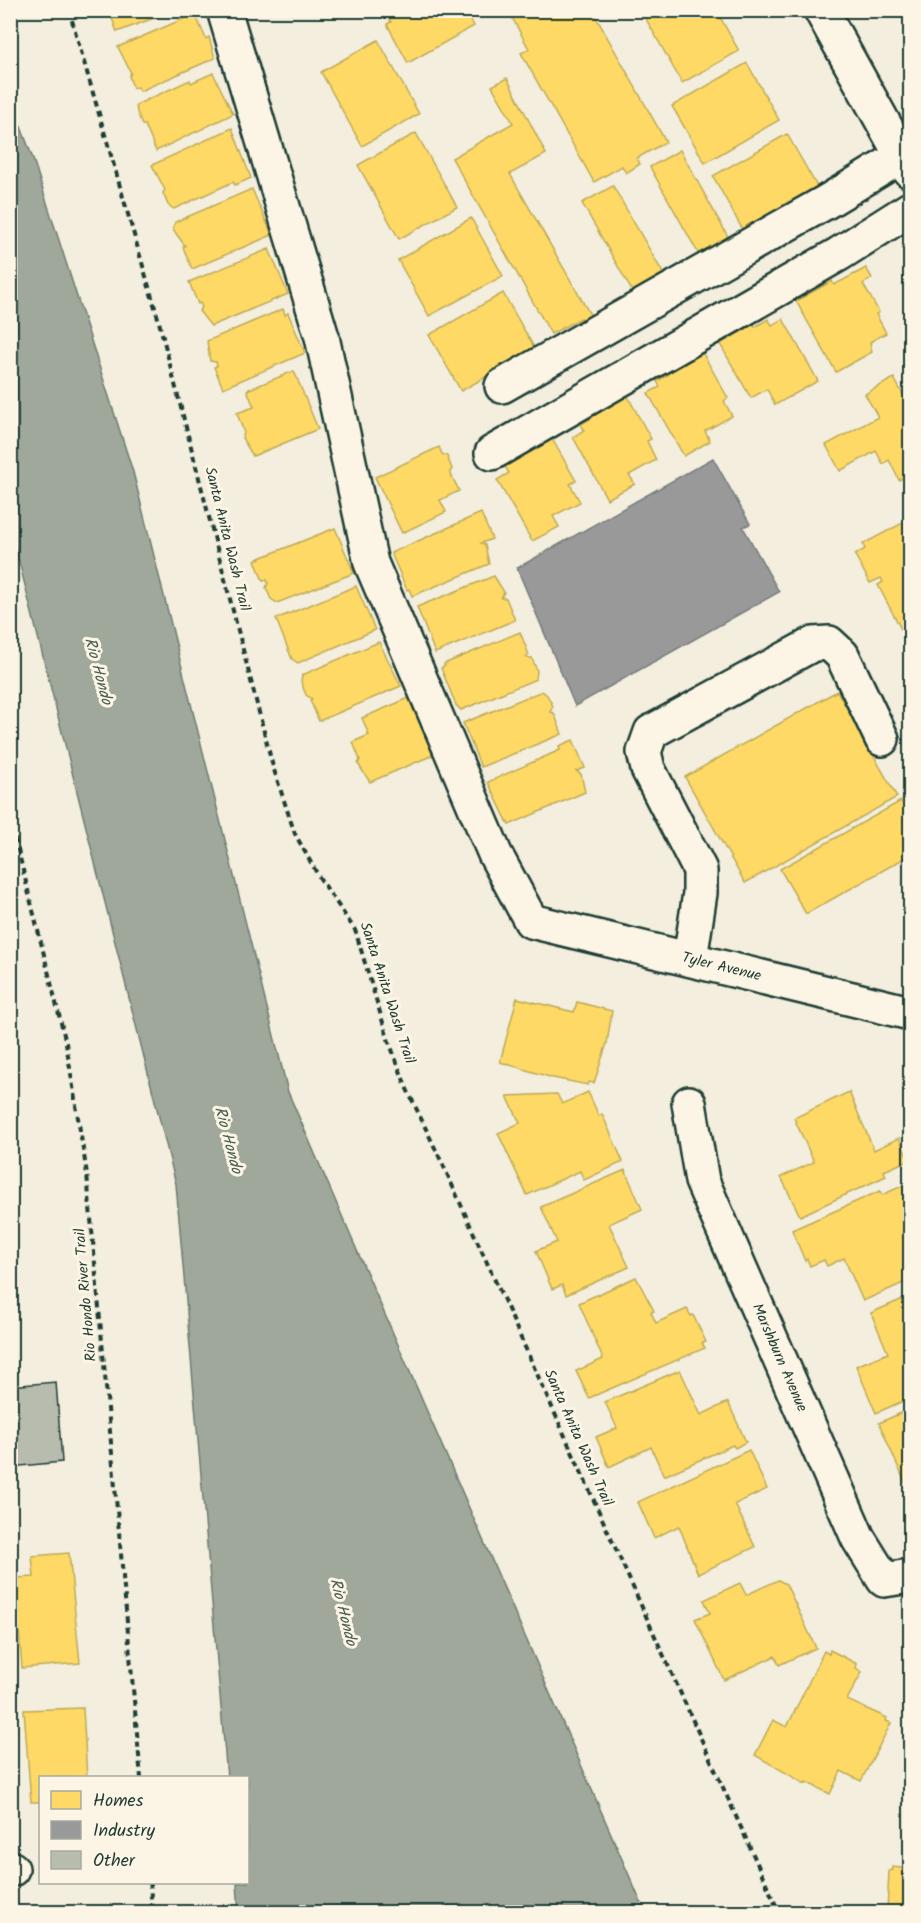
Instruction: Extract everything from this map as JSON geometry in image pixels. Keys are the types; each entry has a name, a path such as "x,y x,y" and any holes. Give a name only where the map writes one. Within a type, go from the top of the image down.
{"street":[{"name":"Tyler Avenue","path":"224,10 322,337 371,563 495,854 531,921 910,1013"},
{"path":"502,386 816,208 906,163 821,10"},
{"path":"492,453 839,254 910,209"},
{"path":"690,959 700,893 700,870 648,769 644,752 651,732 813,644 829,643 842,655 882,739"},
{"name":"Marshburn Avenue","path":"689,1103 702,1181 858,1538 884,1580 910,1576"}],"path":[{"name":"Santa Anita Wash Trail","path":"69,10 158,318 273,767 289,819 319,877 355,930 388,1039 407,1089 779,1912"},
{"name":"Rio Hondo River Trail","path":"10,818 66,1043 87,1174 141,1776"},
{"path":"150,1884 152,1912"}],"water":[{"name":"Rio Hondo","path":"10,98 32,156 133,472 288,1092 645,1912 239,1912 237,1884 249,1884 249,1776 227,1776 176,1184 11,530"}],"building: Homes":[{"path":"109,10 175,10 117,32"},
{"path":"384,10 465,10 474,26 408,63 387,24 391,22"},
{"path":"508,10 592,10 666,142 637,158 640,164 626,173 622,166 594,182 521,53 529,49"},
{"path":"641,10 716,10 739,51 682,83"},
{"path":"195,14 206,39 209,37 215,58 140,91 138,87 133,88 129,76 131,73 118,47"},
{"path":"378,40 419,114 362,146 321,72"},
{"path":"747,63 779,120 705,163 672,106"},
{"path":"213,73 233,114 156,151 145,125 142,125 136,105 190,80 191,83"},
{"path":"507,78 546,154 510,174 592,318 584,323 581,318 551,334 452,158 513,123 492,86"},
{"path":"232,128 251,178 235,185 233,182 174,209 168,205 163,193 165,190 152,165"},
{"path":"416,133 457,207 399,239 358,165"},
{"path":"787,134 820,192 745,234 713,176"},
{"path":"680,150 732,244 702,260 650,167"},
{"path":"613,186 667,280 636,298 582,203"},
{"path":"252,189 272,235 192,269 183,247 185,246 173,229 175,222"},
{"path":"471,218 503,276 429,316 398,260"},
{"path":"269,249 288,294 211,326 199,311 202,307 200,303 198,304 189,282"},
{"path":"866,268 872,278 863,284 879,312 876,314 886,333 870,342 872,352 836,372 796,301 832,281 834,285"},
{"path":"503,293 535,349 461,391 429,335"},
{"path":"283,309 285,315 288,313 305,353 223,388 214,367 217,366 216,362 210,361 207,341"},
{"path":"768,319 772,325 783,319 818,381 775,405 767,389 751,398 720,344 754,324 755,327"},
{"path":"702,352 728,398 724,401 732,416 705,431 710,441 684,456 648,393 660,387 657,381 668,375 667,372"},
{"path":"294,371 318,429 253,456 242,438 244,433 237,413 254,407 247,390"},
{"path":"894,378 910,408 910,474 899,480 889,460 883,464 876,451 840,471 826,445 878,417 865,394"},
{"path":"627,395 651,439 647,441 656,460 629,475 635,484 607,499 573,437 584,430 581,424 592,418 590,415"},
{"path":"551,437 576,481 570,484 580,502 553,516 559,527 532,541 497,480 509,473 505,467 516,460 515,458"},
{"path":"439,447 442,454 447,456 452,469 450,472 459,491 440,500 446,512 402,533 375,477"},
{"path":"481,513 492,539 481,543 485,545 489,564 412,596 409,589 407,590 391,553"},
{"path":"910,519 910,624 901,629 878,585 883,582 881,578 870,583 855,555 865,549 863,544"},
{"path":"335,528 354,573 277,603 271,599 266,588 267,580 263,581 255,560"},
{"path":"494,576 504,592 501,598 506,598 515,620 435,653 417,607"},
{"path":"356,586 375,630 298,663 292,659 276,619"},
{"path":"520,632 529,655 526,656 532,658 537,671 536,679 461,710 456,705 441,668 445,666 444,664"},
{"path":"379,642 401,686 319,721 310,700 312,699 306,695 301,682 302,675"},
{"path":"542,691 553,706 550,712 554,713 562,734 481,767 463,723"},
{"path":"837,691 897,797 745,883 685,777"},
{"path":"409,698 433,755 370,782 358,764 360,760 353,742 369,735 362,718"},
{"path":"573,740 585,768 576,771 581,774 585,792 509,825 488,782 560,750 559,746"},
{"path":"901,801 910,817 910,855 806,914 780,869"},
{"path":"517,998 574,1012 577,1002 612,1011 607,1043 594,1083 589,1082 588,1085 553,1078 500,1062"},
{"path":"588,1092 599,1116 602,1114 623,1162 584,1180 580,1171 527,1195 498,1133 520,1123 507,1096 557,1094 562,1104"},
{"path":"849,1092 874,1150 899,1138 909,1160 884,1171 886,1176 800,1216 781,1177 814,1162 794,1118"},
{"path":"625,1170 642,1209 609,1224 629,1267 566,1295 562,1285 552,1289 536,1251 557,1242 541,1207"},
{"path":"902,1186 910,1206 910,1280 863,1301 844,1258 827,1266 824,1260 810,1266 807,1259 805,1261 792,1230 880,1191 882,1195"},
{"path":"636,1277 654,1311 651,1312 656,1323 687,1309 691,1316 693,1315 706,1342 702,1343 705,1348 589,1398 576,1371 603,1359 579,1303"},
{"path":"910,1296 910,1398 876,1413 856,1366 888,1353 871,1313"},
{"path":"680,1370 701,1415 728,1402 746,1442 735,1448 733,1445 664,1476 651,1447 609,1467 596,1437 617,1428 605,1402"},
{"path":"910,1409 910,1494 879,1423"},
{"path":"749,1450 767,1489 735,1504 755,1547 698,1574 679,1526 654,1538 638,1502"},
{"path":"69,1553 80,1663 22,1668 15,1578 34,1577 32,1556"},
{"path":"778,1580 786,1584 816,1648 779,1665 775,1656 724,1680 695,1619 710,1613 704,1600 740,1583 746,1595"},
{"path":"830,1650 857,1664 856,1668 862,1672 847,1700 887,1718 886,1721 891,1723 861,1781 841,1771 830,1794 806,1782 805,1784 755,1755 773,1720 787,1727 824,1651 829,1654"},
{"path":"83,1708 87,1776 39,1776 39,1802 31,1802 24,1710"},
{"path":"892,1867 910,1869 910,1912 887,1912 889,1871 893,1870"}],"building: Industry":[{"path":"713,458 750,524 743,527 779,592 575,706 517,568"}],"building: Other":[{"path":"56,1382 62,1462 10,1467 10,1386"}]}
